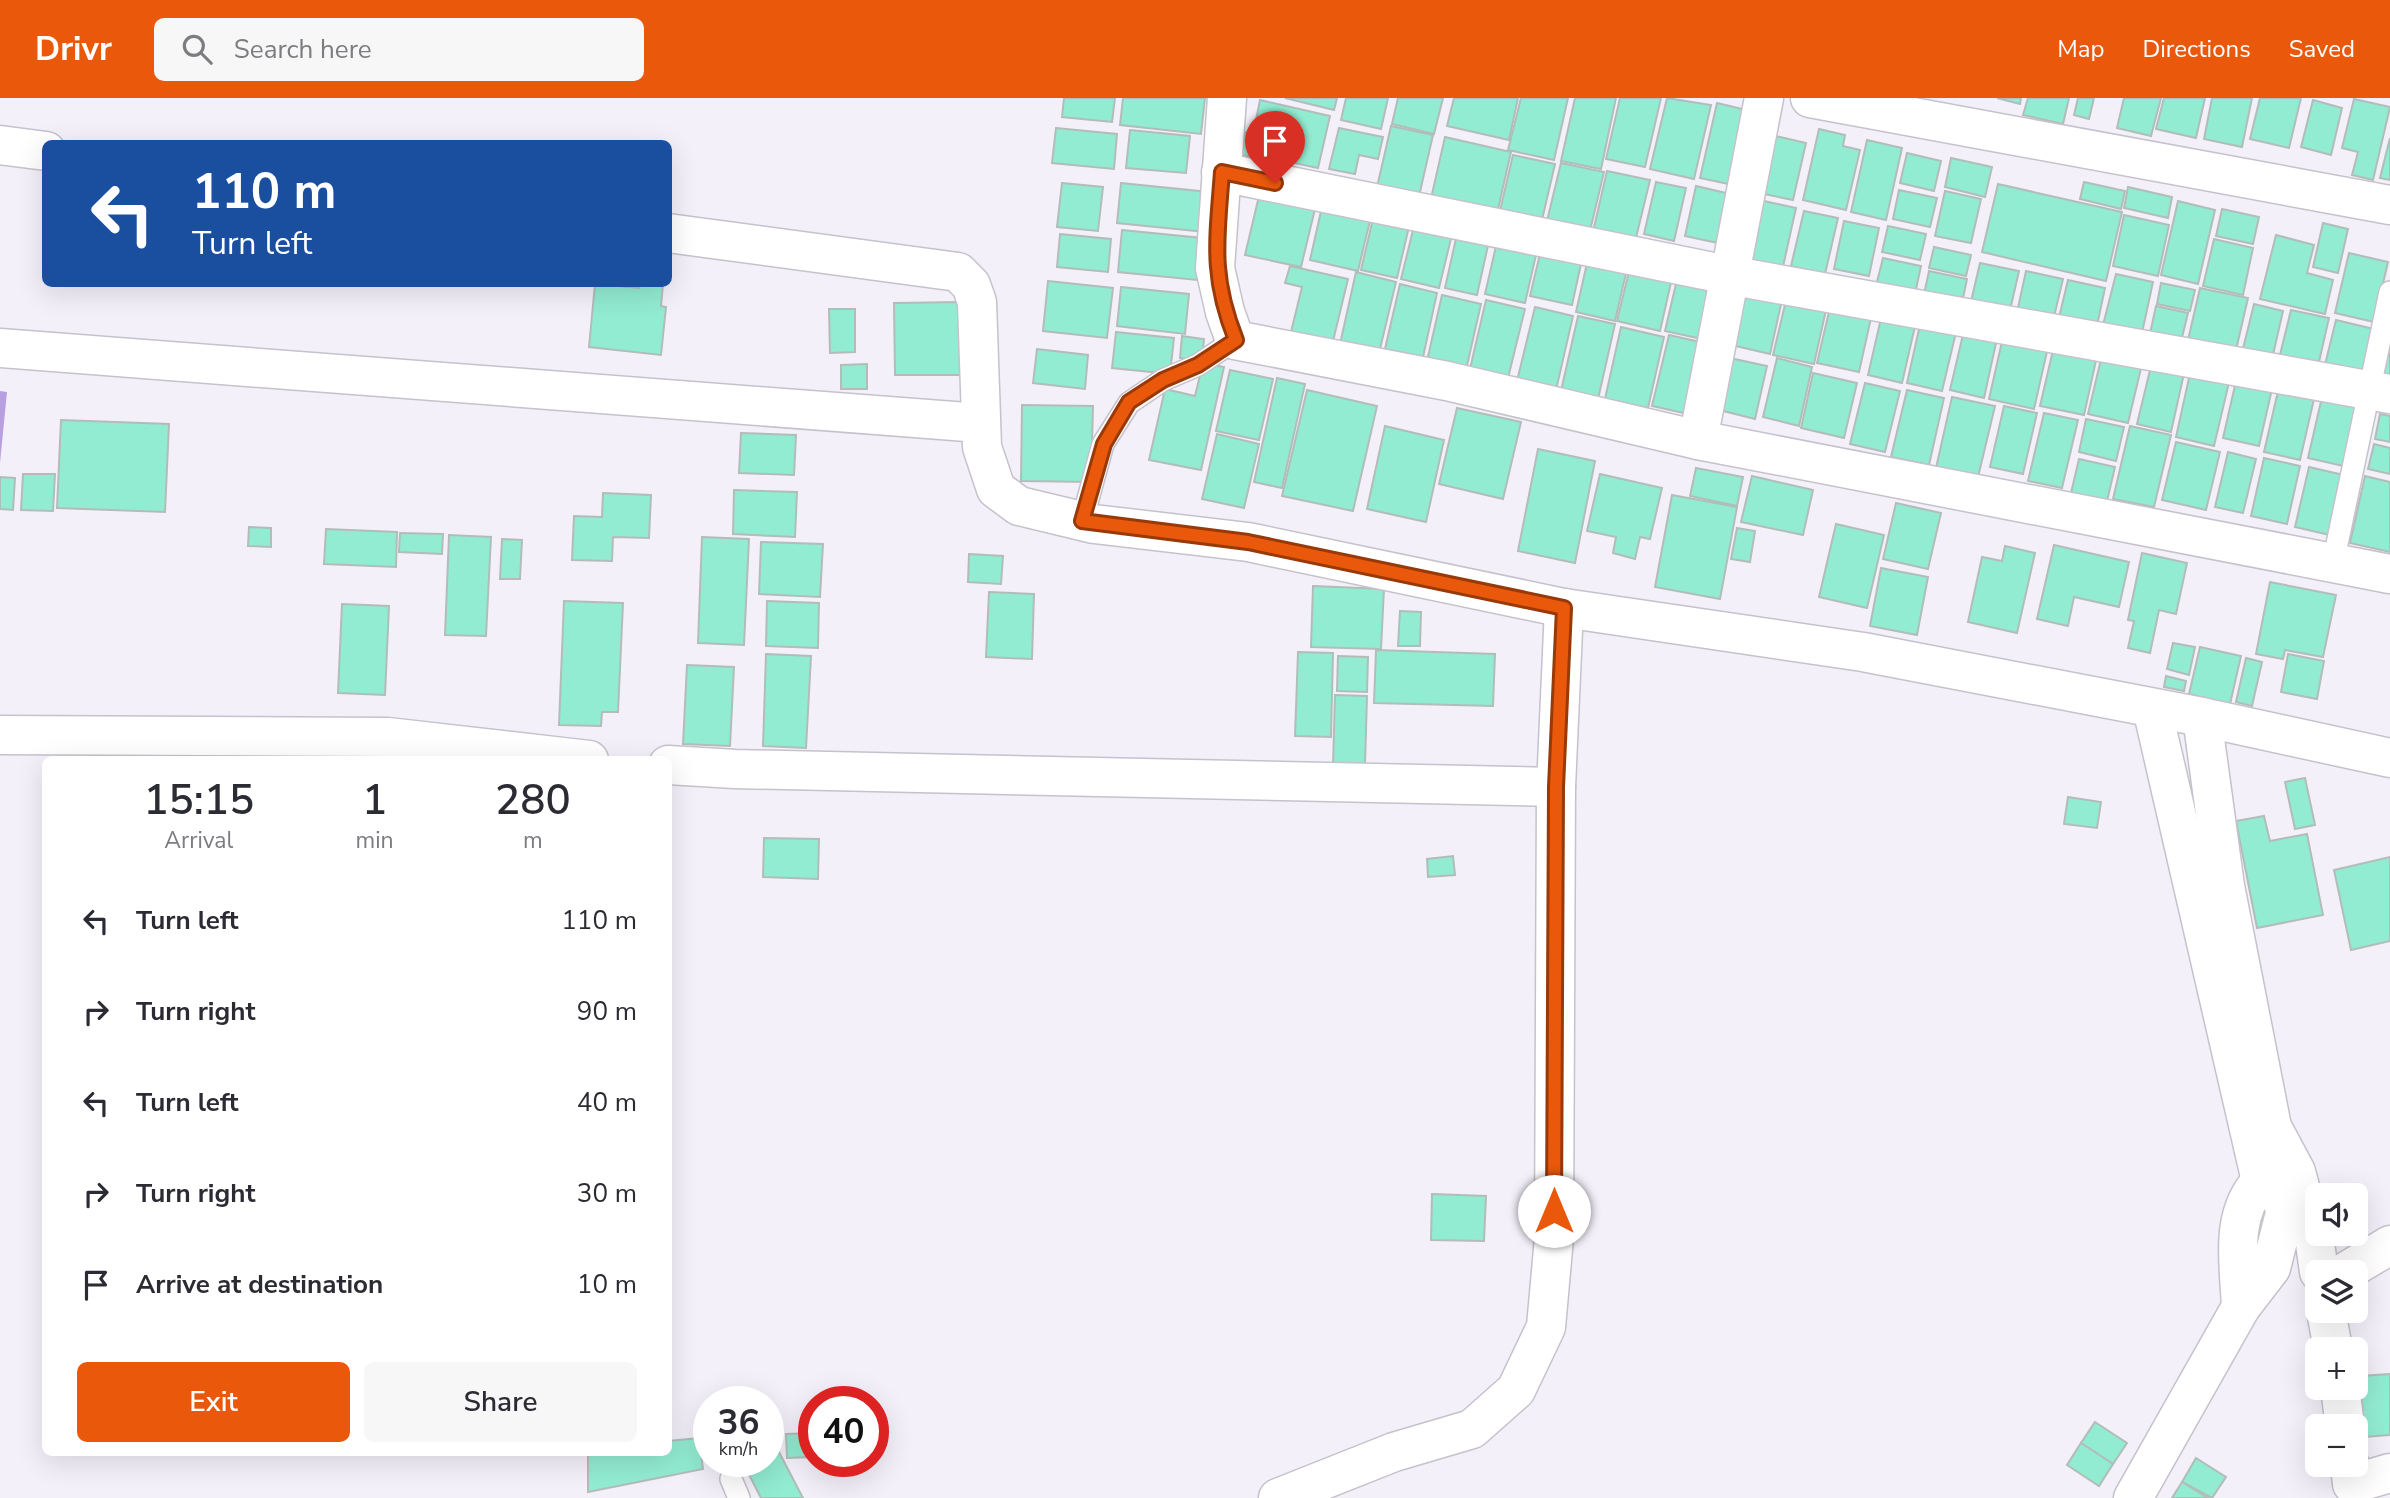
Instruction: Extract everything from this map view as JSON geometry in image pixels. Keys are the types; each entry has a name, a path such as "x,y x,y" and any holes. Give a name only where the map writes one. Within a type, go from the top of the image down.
{"street":[{"path":"1227,98 1215,268 1225,313 1236,340 1447,381 1698,440 2390,573"},
{"path":"1698,440 1764,98"},
{"path":"1810,98 2390,205"},
{"path":"0,145 42,150"},
{"path":"1222,172 1728,275 2380,392"},
{"path":"672,234 958,272 971,285 977,302 982,447 996,489 1019,506 1082,521 1248,542 1564,608 1863,652 2202,718 2390,758"},
{"path":"0,348 980,424"},
{"path":"1278,1498 1394,1452 1472,1429 1516,1390 1546,1326 1554,1238 1556,787 1564,608"},
{"path":"2133,1498 2241,1307 2238,1260 2242,1208 2262,1181 2152,708"},
{"path":"2202,718 2225,886 2272,1127 2296,1172 2317,1260"},
{"path":"0,735 388,737 554,756"},
{"path":"672,765 748,770 1556,787"},
{"path":"2366,1260 2390,1245"},
{"path":"2352,1482 2390,1473"}],"lane":[{"path":"2333,564 2380,392 2390,292"},
{"path":"1082,521 1104,444 1129,402 1163,380 1198,365 1236,340"}],"shaded area":[{"path":"0,391 7,392 0,463"}],"building":[{"path":"1064,98 1115,98 1112,122 1062,117"},
{"path":"1123,98 1205,98 1201,134 1120,125"},
{"path":"1285,98 1337,98 1334,110"},
{"path":"1346,98 1388,98 1381,129 1341,120"},
{"path":"1398,98 1443,98 1434,134 1392,124"},
{"path":"1454,98 1518,98 1509,140 1447,126"},
{"path":"1521,98 1568,98 1554,160 1508,150"},
{"path":"1575,98 1616,98 1601,169 1561,161"},
{"path":"1620,98 1661,98 1645,167 1606,159"},
{"path":"1667,98 1711,105 1694,179 1650,169"},
{"path":"1997,98 2021,98 2020,104"},
{"path":"2028,98 2069,98 2063,124 2023,115"},
{"path":"2078,98 2094,98 2089,119 2074,115"},
{"path":"2124,98 2161,98 2151,136 2117,128"},
{"path":"2164,98 2205,98 2196,138 2156,129"},
{"path":"2212,98 2252,98 2242,147 2204,139"},
{"path":"2260,98 2301,98 2289,148 2250,139"},
{"path":"2354,99 2390,107 2373,180 2352,175 2358,152 2342,148"},
{"path":"1260,100 1330,116 1318,168 1280,160 1285,137 1254,130"},
{"path":"2313,100 2342,108 2331,155 2301,147"},
{"path":"1717,103 1755,112 1738,186 1700,178"},
{"path":"1391,126 1433,135 1417,205 1375,196"},
{"path":"1056,128 1117,134 1114,169 1052,163"},
{"path":"1339,128 1383,137 1378,159 1359,155 1355,174 1329,169"},
{"path":"1819,129 1845,135 1843,146 1860,150 1846,210 1803,200"},
{"path":"1130,130 1190,136 1186,173 1126,168"},
{"path":"1244,132 1281,140 1273,177 1253,172 1257,158 1239,154"},
{"path":"1767,134 1806,143 1793,200 1754,192"},
{"path":"1445,137 1511,152 1496,218 1430,203"},
{"path":"2390,138 2390,180 2380,178"},
{"path":"1867,140 1902,148 1886,220 1851,212"},
{"path":"1907,153 1941,161 1934,191 1900,183"},
{"path":"1513,155 1555,164 1541,224 1499,215"},
{"path":"1951,158 1992,167 1985,197 1945,187"},
{"path":"1561,163 1604,172 1589,235 1546,225"},
{"path":"1607,171 1650,180 1634,246 1592,236"},
{"path":"1656,182 1686,188 1674,241 1644,234"},
{"path":"2084,182 2125,191 2121,209 2080,199"},
{"path":"1062,183 1103,187 1098,231 1057,227"},
{"path":"1121,183 1209,192 1205,232 1117,223"},
{"path":"1998,184 2122,212 2106,281 1982,252"},
{"path":"1696,186 1739,196 1727,245 1685,236"},
{"path":"2128,187 2172,197 2168,218 2124,208"},
{"path":"1899,190 1937,198 1930,227 1893,219"},
{"path":"1945,191 1981,199 1971,243 1935,236"},
{"path":"1259,196 1315,209 1301,267 1245,255"},
{"path":"1324,198 1373,208 1358,271 1310,260"},
{"path":"1755,199 1796,208 1780,280 1748,272"},
{"path":"2178,201 2215,210 2198,284 2161,275"},
{"path":"2222,209 2259,217 2253,244 2216,236"},
{"path":"1375,210 1411,218 1397,278 1361,270"},
{"path":"1804,211 1838,218 1825,274 1791,266"},
{"path":"2124,215 2169,225 2158,276 2113,266"},
{"path":"1416,218 1454,226 1439,288 1401,279"},
{"path":"1844,221 1879,228 1869,276 1834,269"},
{"path":"2323,223 2348,229 2338,273 2313,267"},
{"path":"1459,225 1491,232 1477,295 1445,288"},
{"path":"1888,226 1926,234 1920,260 1882,252"},
{"path":"1122,230 1202,238 1197,280 1118,272"},
{"path":"1499,233 1539,242 1525,303 1485,294"},
{"path":"1060,234 1111,239 1108,272 1057,267"},
{"path":"2276,235 2314,245 2307,273 2333,280 2325,314 2260,299"},
{"path":"2214,239 2253,248 2243,295 2203,286"},
{"path":"1543,241 1584,250 1572,305 1530,296"},
{"path":"1934,247 1971,255 1966,276 1929,268"},
{"path":"1590,250 1629,260 1615,321 1576,312"},
{"path":"2349,253 2388,262 2374,322 2335,313"},
{"path":"1883,258 1921,266 1913,303 1874,294"},
{"path":"1632,259 1674,269 1660,331 1617,321"},
{"path":"1980,263 2019,271 2008,319 1969,310"},
{"path":"1290,266 1348,279 1333,341 1291,332 1302,287 1285,283"},
{"path":"1679,271 1725,281 1711,341 1665,331"},
{"path":"1929,271 1967,279 1961,308 1923,299"},
{"path":"2026,271 2063,279 2052,325 2016,317"},
{"path":"1356,272 1396,282 1379,353 1340,344"},
{"path":"2116,274 2153,282 2140,342 2101,333"},
{"path":"2068,280 2105,288 2095,335 2057,326"},
{"path":"1048,281 1113,288 1107,338 1043,331"},
{"path":"1742,282 1784,291 1770,354 1727,344"},
{"path":"2161,283 2195,290 2190,311 2157,304"},
{"path":"1400,284 1437,293 1423,357 1385,349"},
{"path":"595,287 663,287 661,306 666,307 661,355 589,347"},
{"path":"1121,287 1189,294 1185,334 1117,326"},
{"path":"2200,288 2248,298 2233,363 2185,353"},
{"path":"1788,292 1828,301 1814,364 1773,355"},
{"path":"1442,295 1481,304 1466,370 1427,361"},
{"path":"1832,299 1873,309 1859,372 1817,363"},
{"path":"1486,300 1525,309 1507,382 1469,373"},
{"path":"959,302 960,375 895,375 894,303"},
{"path":"2254,304 2283,311 2270,368 2240,361"},
{"path":"2156,306 2188,313 2179,350 2148,343"},
{"path":"1535,307 1573,316 1556,390 1517,381"},
{"path":"829,309 855,309 855,352 830,353"},
{"path":"2291,310 2329,318 2316,375 2277,367"},
{"path":"1882,314 1916,322 1902,383 1868,375"},
{"path":"1578,316 1615,324 1598,399 1561,391"},
{"path":"1921,320 1957,328 1942,391 1907,383"},
{"path":"2336,320 2378,330 2365,387 2322,377"},
{"path":"1965,326 1998,334 1984,398 1950,390"},
{"path":"1621,327 1664,337 1648,408 1605,399"},
{"path":"1116,332 1174,338 1170,374 1112,368"},
{"path":"1669,335 1714,345 1697,416 1652,406"},
{"path":"1182,336 1204,339 1202,361 1180,358"},
{"path":"2003,337 2048,347 2034,409 1989,399"},
{"path":"2390,343 2390,391 2380,389"},
{"path":"2054,346 2097,356 2084,415 2040,406"},
{"path":"1037,349 1088,355 1085,389 1033,383"},
{"path":"2102,355 2142,364 2128,423 2088,414"},
{"path":"1730,358 1767,366 1755,419 1719,410"},
{"path":"1777,358 1812,367 1799,426 1763,417"},
{"path":"2152,362 2185,369 2171,432 2137,424"},
{"path":"1203,363 1224,367 1201,470 1149,460 1165,389 1195,396"},
{"path":"867,364 867,389 841,389 841,365"},
{"path":"2191,369 2230,378 2214,446 2176,437"},
{"path":"1230,370 1273,379 1259,440 1216,431"},
{"path":"1813,373 1857,383 1844,438 1801,428"},
{"path":"1277,378 1305,384 1282,488 1254,482"},
{"path":"2236,381 2272,389 2259,446 2223,438"},
{"path":"1865,383 1900,391 1885,452 1850,444"},
{"path":"1307,390 1377,406 1353,511 1282,496"},
{"path":"1907,390 1944,398 1929,465 1891,457"},
{"path":"2278,391 2314,399 2300,460 2264,452"},
{"path":"1952,397 1995,406 1978,477 1936,468"},
{"path":"2322,397 2362,406 2348,467 2308,458"},
{"path":"1022,405 1093,406 1091,482 1021,481"},
{"path":"2004,406 2037,413 2023,474 1990,467"},
{"path":"1457,408 1521,422 1503,499 1439,484"},
{"path":"2044,413 2078,420 2062,488 2028,481"},
{"path":"2380,414 2390,416 2390,442 2375,439"},
{"path":"2086,419 2124,427 2116,461 2079,452"},
{"path":"61,420 169,424 165,512 57,508"},
{"path":"1385,426 1444,440 1426,522 1367,509"},
{"path":"2130,426 2171,435 2154,507 2113,499"},
{"path":"741,433 796,435 794,475 739,473"},
{"path":"1217,434 1259,444 1244,508 1202,499"},
{"path":"2176,442 2220,452 2206,510 2162,500"},
{"path":"2374,444 2390,448 2390,474 2368,469"},
{"path":"1538,449 1595,461 1575,563 1518,551"},
{"path":"2228,452 2256,459 2243,513 2215,507"},
{"path":"2264,458 2300,466 2287,524 2251,516"},
{"path":"2079,459 2115,467 2107,501 2071,493"},
{"path":"2309,467 2348,476 2334,536 2295,527"},
{"path":"1696,468 1743,477 1737,506 1690,496"},
{"path":"23,474 55,474 53,511 21,510"},
{"path":"1600,474 1662,488 1650,539 1640,537 1635,559 1613,553 1616,537 1587,531"},
{"path":"1752,476 1813,490 1803,535 1741,522"},
{"path":"2365,476 2390,482 2390,552 2350,543"},
{"path":"0,477 15,478 13,510 0,509"},
{"path":"734,490 797,492 795,537 733,534"},
{"path":"603,493 651,495 649,538 613,537 612,561 572,560 574,516 602,517"},
{"path":"1672,495 1737,507 1720,599 1655,587"},
{"path":"1896,503 1941,513 1928,569 1883,559"},
{"path":"1836,524 1884,535 1867,608 1819,597"},
{"path":"249,527 271,528 271,547 248,546"},
{"path":"1737,528 1755,531 1750,562 1731,559"},
{"path":"326,529 397,532 396,567 324,564"},
{"path":"400,533 443,534 442,554 399,552"},
{"path":"449,535 491,537 486,636 445,635"},
{"path":"702,537 749,539 744,645 698,643"},
{"path":"502,539 522,540 520,579 500,579"},
{"path":"761,542 823,544 820,597 759,594"},
{"path":"2054,545 2129,562 2119,607 2074,597 2068,626 2037,619"},
{"path":"2005,546 2035,553 2017,633 1968,622 1982,557 2002,561"},
{"path":"2142,553 2187,563 2176,614 2159,610 2150,653 2128,648 2134,621 2128,620"},
{"path":"969,554 1003,556 1001,584 968,582"},
{"path":"1881,568 1928,577 1917,635 1870,626"},
{"path":"2270,582 2336,595 2323,657 2285,650 2283,659 2256,654"},
{"path":"1313,586 1384,589 1381,649 1311,647"},
{"path":"989,592 1034,594 1032,659 986,657"},
{"path":"564,601 623,603 618,712 602,712 601,726 559,725"},
{"path":"767,601 819,603 818,648 766,646"},
{"path":"342,604 389,606 385,695 338,693"},
{"path":"1400,611 1421,612 1420,646 1398,646"},
{"path":"2173,643 2195,647 2189,675 2167,669"},
{"path":"2200,647 2241,656 2230,704 2189,694"},
{"path":"1376,650 1495,654 1493,706 1374,703"},
{"path":"1298,652 1333,653 1331,737 1295,736"},
{"path":"766,654 811,656 806,748 763,746"},
{"path":"2288,654 2324,661 2317,699 2281,692"},
{"path":"1338,656 1368,657 1367,692 1337,691"},
{"path":"2246,658 2262,662 2252,706 2236,702"},
{"path":"687,665 734,667 730,746 683,744"},
{"path":"2166,676 2186,681 2184,691 2164,687"},
{"path":"1335,695 1367,696 1365,765 1333,765"},
{"path":"2305,778 2315,825 2295,829 2285,782"},
{"path":"2068,797 2101,802 2097,828 2064,824"},
{"path":"2264,816 2270,841 2307,834 2323,915 2257,928 2236,821"},
{"path":"764,838 819,839 818,879 763,877"},
{"path":"1453,856 1455,875 1428,877 1427,859"},
{"path":"2390,857 2390,941 2351,950 2334,870"},
{"path":"1432,1194 1486,1196 1484,1241 1431,1240"},
{"path":"2390,1374 2390,1435 2368,1437 2368,1414 2363,1414 2362,1400 2368,1400 2368,1375"},
{"path":"2095,1422 2127,1443 2113,1464 2081,1443"},
{"path":"786,1434 798,1434 798,1458 787,1458"},
{"path":"693,1439 693,1471 588,1492 588,1456 672,1456 672,1441"},
{"path":"2081,1443 2113,1464 2099,1486 2067,1465"},
{"path":"2196,1458 2226,1477 2212,1498 2182,1482"},
{"path":"784,1462 803,1498 761,1498 750,1477 784,1477"},
{"path":"2182,1482 2208,1498 2172,1498"}],"route":[{"path":"1275,183 1222,172 1215,268 1225,313 1236,340 1220,348 1198,365 1163,380 1129,402 1104,444 1082,521 1248,542 1564,608 1556,787 1554,1211"}]}
